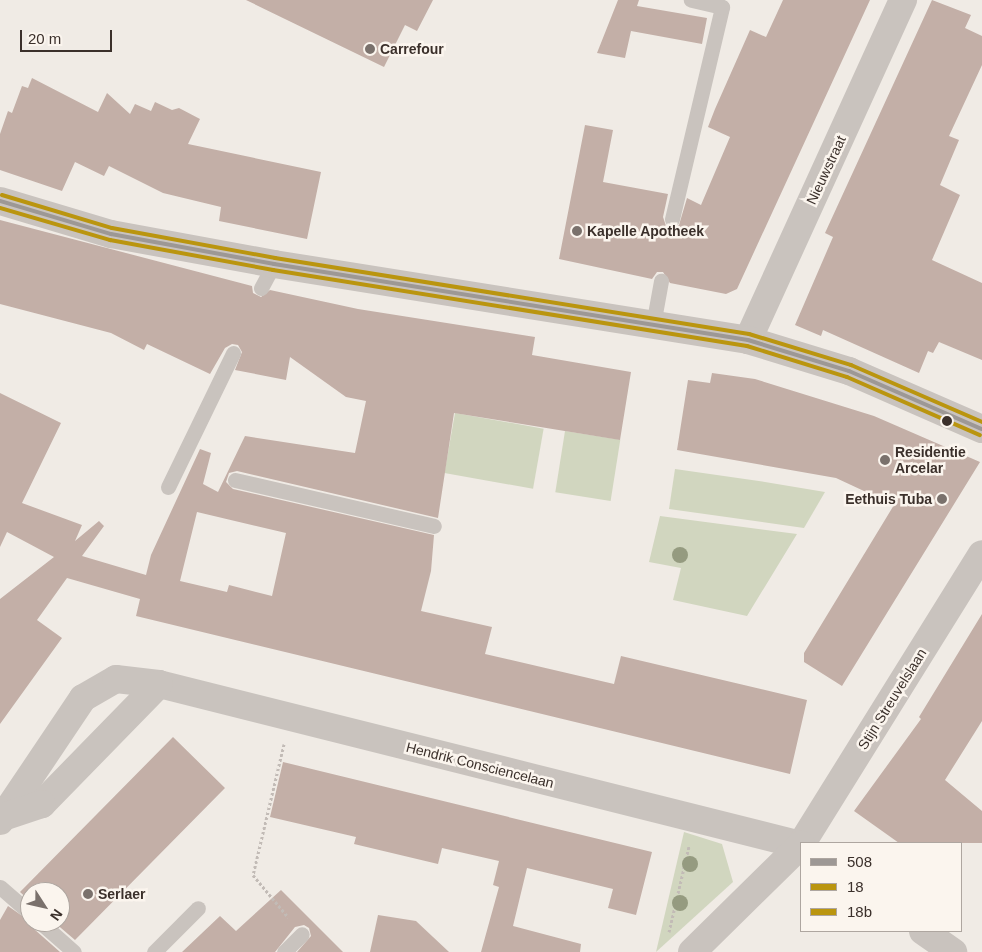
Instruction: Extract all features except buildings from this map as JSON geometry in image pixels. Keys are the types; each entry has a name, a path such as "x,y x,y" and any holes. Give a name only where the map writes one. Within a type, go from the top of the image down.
{"street":[{"name":"Nieuwstraat","path":"748,340 903,0"},
{"path":"0,201 111,234 274,264 748,340 849,371 982,429"},
{"name":"Stijn Streuvelslaan","path":"803,842 982,554"},
{"name":"Hendrik Consciencelaan","path":"1,818 83,698 116,679 160,684 800,845"},
{"name":"Hendrik Consciencelaan","path":"1,818 42,804 160,684"},
{"name":"Stijn Streuvelslaan","path":"692,952 800,846"},
{"path":"924,932 953,952"}],"lane":[{"path":"672,219 722,7 691,0"},
{"path":"261,288 274,264"},
{"path":"653,325 661,281"},
{"path":"168,487 232,353"},
{"path":"235,480 434,526"},
{"path":"0,887 20,904"},
{"path":"154,952 198,908"},
{"path":"51,932 74,952"},
{"path":"284,952 302,934"}],"path":[{"path":"290,717 253,875 302,934"},
{"path":"666,942 695,819"}],"green space":[{"path":"455,413 544,429 533,489 444,473"},
{"path":"565,431 620,440 611,501 555,492"},
{"path":"675,469 825,492 804,528 669,509"},
{"path":"660,516 797,534 747,616 673,600 681,568 649,562"},
{"path":"684,832 722,844 733,882 656,952"}],"transit line":[{"name":"18b","path":"2,195 112,228 275,258 749,334 851,365 982,422"},
{"name":"508","path":"0,201 111,234 274,264 748,340 849,371 982,429"},
{"name":"18","path":"0,208 110,240 273,270 747,346 847,377 980,435"}],"place":[{"name":"Carrefour","path":"370,49"},
{"name":"Kapelle Apotheek","path":"577,231"},
{"name":"Residentie Arcelar","path":"885,460"},
{"name":"Eethuis Tuba","path":"942,499"},
{"name":"Serlaer","path":"88,894"}]}
